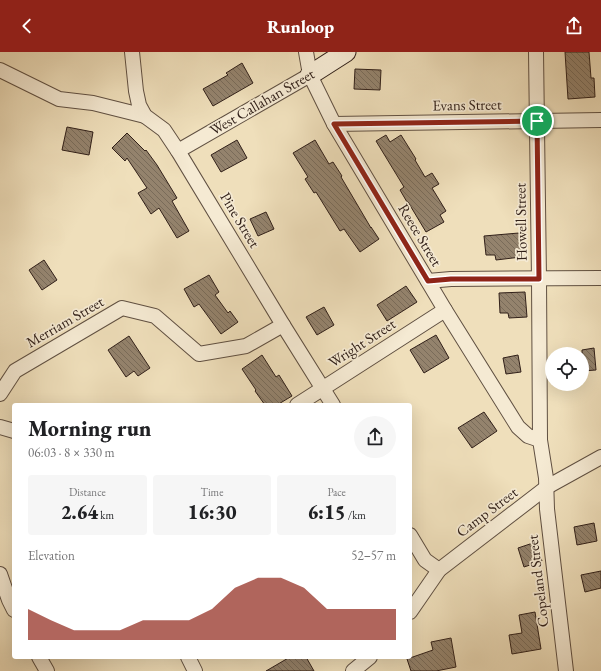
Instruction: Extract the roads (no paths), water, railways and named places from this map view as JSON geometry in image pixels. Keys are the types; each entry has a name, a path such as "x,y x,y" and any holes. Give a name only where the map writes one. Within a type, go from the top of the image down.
{"street":[{"path":"132,52 136,91 139,105 145,116"},
{"name":"Reece Street","path":"306,52 310,75 334,124 445,310 518,427 528,436 540,440"},
{"name":"West Callahan Street","path":"178,151 310,75 346,52"},
{"name":"Howell Street","path":"536,52 540,440 547,487"},
{"path":"0,70 59,99 93,103 145,116"},
{"name":"Pine Street","path":"145,116 164,130 178,151 332,403"},
{"name":"Evans Street","path":"334,124 601,120"},
{"path":"428,281 451,279 601,278"},
{"name":"Merriam Street","path":"0,394 15,371 122,308 155,316 199,354 246,346 283,325"},
{"name":"Wright Street","path":"300,403 445,310"},
{"path":"0,427 12,430"},
{"name":"Camp Street","path":"412,609 439,570 547,487 601,457"},
{"name":"Copeland Street","path":"547,487 547,509 566,671"},
{"path":"412,537 425,560 439,570"},
{"path":"0,574 12,606"},
{"path":"40,659 47,671"},
{"path":"189,659 195,671"},
{"path":"353,671 368,659"}]}
